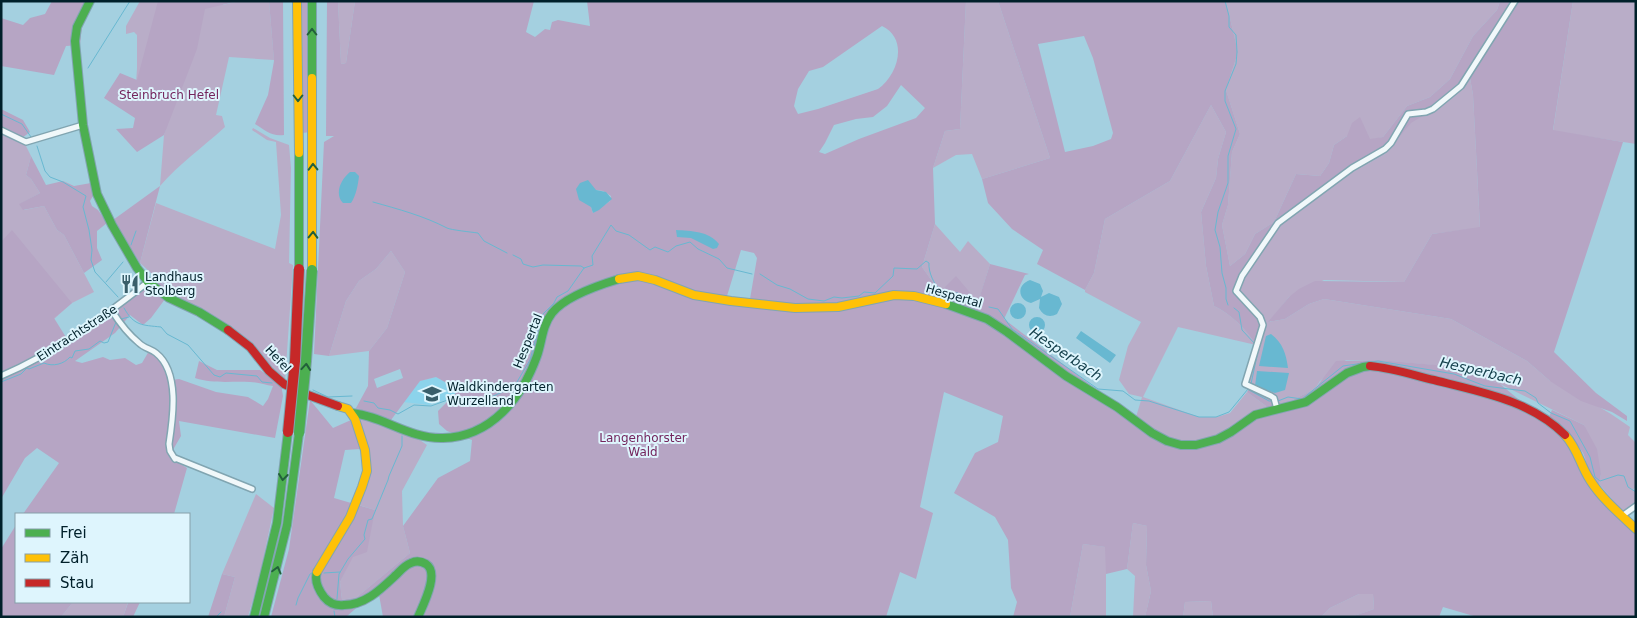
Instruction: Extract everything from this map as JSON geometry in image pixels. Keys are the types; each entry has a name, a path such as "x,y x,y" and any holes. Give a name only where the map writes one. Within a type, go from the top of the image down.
{"main road":[{"name":"Hefel","path":"90,1 78,27 75,41 83,125 101,205 137,268 148,282 169,298 207,317 234,334 250,347 274,376 284,384 308,395 348,409 352,413"},
{"path":"254,617 276,523 295,361 300,200 298,1"},
{"path":"264,617 287,525 299,433 310,314 313,217 312,1"},
{"name":"Hespertal","path":"352,413 361,414 413,434 431,438 449,439 472,432 494,420 507,410 517,396 537,356 544,329 554,311 571,300 612,280 632,276 650,278 691,294 753,304 822,309 899,294 975,313 1002,328 1066,376 1086,386 1172,443 1188,445 1218,439 1261,412 1302,404 1348,373 1362,368 1375,367 1500,398 1542,416 1565,434 1578,450 1586,474 1591,482 1603,498 1636,530"},
{"path":"352,413 367,458 367,474 338,539 320,563 316,582 324,597 331,604 344,608 353,608 367,603 374,598 410,563 422,562 430,568 431,580 418,617"}],"street":[{"path":"1277,409 1274,398 1245,384 1263,325 1260,317 1236,289 1254,257 1278,223 1352,168 1385,149 1391,143 1408,114 1426,112 1433,109 1461,86 1515,1"},
{"path":"1,130 26,142 83,125"},
{"name":"Eintrachtstraße","path":"1,376 50,352 112,311 148,282"},
{"path":"112,311 140,344 156,353 171,377 174,392 169,444 170,452 175,458 252,489"},
{"path":"1622,516 1636,506"}],"shaded area":[{"path":"350,172 355,172 359,176 357,187 351,203 343,203 340,199 339,191 344,179"},
{"path":"588,180 596,190 606,192 612,199 593,213 591,207 579,200 576,189 580,183"},
{"path":"676,230 705,234 719,244 717,248 713,249 691,238 677,237"},
{"path":"1030,280 1040,284 1043,291 1041,297 1049,293 1059,297 1062,304 1057,314 1049,316 1043,313 1039,308 1040,299 1031,303 1023,299 1020,292 1022,285"},
{"path":"1018,303 1024,305 1026,311 1024,317 1018,319 1012,317 1010,311 1012,305"},
{"path":"1037,317 1043,319 1045,325 1043,331 1037,333 1031,331 1029,325 1031,319"},
{"path":"1081,331 1116,355 1110,363 1076,338"},
{"path":"1271,334 1283,349 1288,368 1259,366 1266,336"},
{"path":"1257,371 1289,373 1285,390 1275,393 1255,386"},
{"name":"Waldkindergarten Wurzelland","path":"436,377 459,390 451,398 429,405 403,402 420,381"}],"green space":[{"path":"52,1 94,1 82,26 80,45 66,46 54,75 1,66 1,18 23,25 30,18 45,14"},
{"path":"140,1 221,1 223,5 239,1 269,1 274,60 229,57 216,115 222,116 225,127 183,163 160,186 166,129 135,101 137,35 134,32 126,34 126,26"},
{"name":"Steinbruch Hefel","path":"158,1 239,1 205,9 197,49 164,135 137,152 116,129 133,128 135,118 104,98 120,73 137,80"},
{"path":"269,1 283,1 284,135 272,134 255,124 268,95 274,61"},
{"path":"302,1 307,1 309,132 303,133"},
{"name":"Langenhorster Wald","path":"327,1 338,1 341,64 346,63 355,1 534,1 526,32 535,37 545,29 550,30 552,22 558,20 590,26 587,1 966,1 960,129 945,131 933,168 935,224 922,267 940,292 956,276 978,302 990,264 1029,274 1025,275 1004,319 1155,434 1187,447 1216,440 1266,410 1266,406 1247,392 1250,387 1271,396 1278,407 1315,389 1336,361 1379,360 1436,365 1500,384 1562,435 1573,447 1594,492 1636,533 1636,617 1477,617 1443,607 1439,617 1351,617 1374,609 1373,594 1359,594 1330,608 1321,617 1213,617 1211,601 1185,602 1183,617 1145,617 1151,591 1146,565 1147,526 1133,523 1127,569 1106,574 1105,547 1083,544 1070,617 1013,617 1017,602 1011,588 1008,540 995,517 954,493 975,453 998,442 1003,416 944,392 920,507 933,513 916,579 900,572 886,617 383,617 378,589 346,617 271,617 289,549 310,400 333,428 351,420 360,449 345,450 334,498 375,510 367,552 353,557 340,582 342,600 357,597 410,553 403,526 438,478 470,461 472,440 447,431 439,424 438,411 459,390 436,377 420,381 391,420 356,408 368,386 369,351 387,328 405,272 391,251 376,269 359,281 346,301 329,356 314,354 324,142 334,136 326,136","holes":["882,26 896,39 898,57 895,66 891,75 878,89 798,114 794,106 798,89 809,71 823,67","901,85 925,108 916,118 825,154 819,152 834,125 873,117 887,106","596,190 603,191 611,196 610,201 593,213 591,207","741,250 754,253 757,258 750,299 727,296","400,369 403,378 377,388 374,379"]},
{"path":"338,1 355,1 346,63 341,64"},
{"path":"966,1 998,1 1050,158 982,179 972,154 956,155 933,168 945,131 960,129"},
{"path":"998,1 1226,1 1238,52 1226,90 1240,134 1232,152 1228,205 1222,225 1230,266 1245,254 1255,234 1274,222 1296,174 1320,176 1329,163 1334,145 1347,136 1352,123 1360,117 1370,139 1383,137 1407,106 1430,97 1450,79 1473,36 1497,10 1500,1 1573,1 1553,130 1623,142 1554,352 1596,393 1627,416 1627,421 1612,412 1581,401 1550,381 1527,361 1451,319 1324,299 1309,304 1285,319 1268,322 1289,297 1299,289 1315,281 1404,282 1432,234 1480,227 1473,95 1470,78 1452,98 1411,123 1384,155 1338,180 1281,225 1260,250 1238,294 1262,321 1256,345 1238,322 1214,306 1206,266 1201,212 1216,178 1218,159 1226,132 1211,105 1170,181 1105,219 1094,273 1085,290 1037,264 1043,250 1012,229 988,203 982,179 1050,158","holes":["1084,36 1093,58 1113,133 1111,139 1093,146 1065,152 1038,44"]},
{"path":"1226,1 1500,1 1497,10 1473,36 1450,79 1430,97 1407,106 1383,137 1370,140 1347,136 1334,145 1329,163 1320,176 1296,174 1274,222 1255,234 1245,254 1230,266 1222,225 1228,205 1232,152 1240,134 1226,90 1238,52"},
{"path":"1573,1 1636,1 1636,144 1553,131"},
{"path":"1470,78 1473,95 1480,228 1432,234 1404,282 1324,280 1289,297 1269,322 1285,319 1309,304 1324,299 1451,319 1527,361 1550,381 1552,379 1630,427 1628,435 1636,443 1636,486 1633,490 1636,492 1636,504 1622,511 1599,484 1601,474 1584,425 1500,384 1433,365 1379,360 1346,360 1320,381 1315,389 1278,407 1245,384 1263,325 1238,294 1260,250 1281,225 1338,180 1384,155 1411,122 1452,98"},
{"path":"1211,105 1226,132 1218,159 1216,178 1201,212 1206,266 1214,306 1238,322 1256,345 1178,327 1143,397 1199,417 1217,417 1230,413 1247,392 1266,406 1266,410 1215,438 1194,446 1186,446 1167,438 1136,417 1142,397 1129,394 1119,380 1128,346 1141,322 1085,292 1085,290 1094,273 1105,219 1170,181"},
{"path":"1,109 23,120 30,132 22,138 1,130"},
{"path":"253,128 270,138 289,145 291,168 289,263 293,265 285,381 250,347 167,296 171,291 140,263 156,203 275,249 281,215 276,142 267,140 252,130"},
{"path":"1,130 22,138 31,156 26,175 40,193 20,204 24,210 44,206 57,230 64,235 94,292 72,303 1,366"},
{"path":"31,156 46,185 63,181 74,186 91,183 93,196 90,201 92,206 98,210 107,223 97,231 97,248 102,260 84,273 64,235 57,230 44,206 23,210 19,204 40,193 26,175"},
{"path":"160,186 140,263 113,220"},
{"path":"935,224 960,252 968,241 990,264 978,303 940,292 922,267"},
{"path":"12,230 72,303 54,318 69,342 114,311 154,277 171,291 151,318 143,325 130,315 115,333 75,361 82,363 103,357 110,360 125,358 136,365 142,363 149,351 160,359 171,380 179,379 216,392 248,397 263,406 273,386 253,382 215,382 195,378 199,361 217,370 260,370 281,384 283,396 275,438 179,421 181,436 171,458 187,468 174,513 24,513 59,463 37,448 25,458 1,499 1,242"},
{"path":"391,251 405,272 387,328 369,351 329,356 346,301 359,281 376,269"},
{"path":"356,408 391,420 427,445 402,491 403,526 410,553 357,597 342,600 340,582 375,510 352,503 364,473 360,449 351,420"},
{"path":"1552,410 1584,425 1597,449 1601,474 1599,484 1592,478 1580,448 1549,417"},
{"path":"256,494 274,508 259,579 248,617 224,617 235,577 222,574"},
{"path":"1133,523 1147,526 1146,565 1151,591 1145,617 1133,617 1135,576 1127,569"},
{"path":"15,527 15,603 72,603 61,617 1,617 1,549"},
{"path":"1083,544 1106,547 1106,617 1070,617"},
{"path":"222,574 235,577 224,617 208,617"},
{"path":"1359,594 1373,594 1374,609 1351,617 1321,617 1330,608"},
{"path":"1211,601 1213,617 1183,617 1185,602"},
{"path":"72,603 128,603 123,617 61,617"},
{"path":"128,603 140,603 133,617 123,617"}],"waterway":[{"path":"88,68 130,1"},
{"path":"1225,1 1229,16 1229,27 1236,35 1237,52 1236,64 1225,91 1225,101 1236,129 1228,156 1228,183 1218,212 1215,230 1220,247 1222,273 1228,305"},
{"name":"Hesperbach","path":"1,114 22,124 31,137"},
{"name":"Hesperbach","path":"37,146 45,171 50,177 63,182 86,196 83,207 89,230 92,250 91,260 95,272 118,297"},
{"path":"373,202 420,216 449,229 478,233 484,241 507,253"},
{"name":"Hesperbach","path":"364,401 374,403 378,408 390,410 398,414 414,405 431,406 453,398 475,401 491,397 514,387 530,360 542,315 554,303 557,297 568,291 584,268 593,265 592,256 611,225 616,231 629,235 650,250 655,247 668,252 676,246 690,242 698,249 719,259 727,268 752,274"},
{"path":"131,245 136,231"},
{"path":"513,255 521,259 523,264 533,267 543,265 581,266 584,268"},
{"name":"Hesperbach","path":"760,274 777,285 790,289 808,299 824,301 834,297 859,296 864,292 875,293 893,276 894,268 917,269 926,261 929,263 932,278 939,289 948,293 958,293 966,302 972,301 981,304"},
{"path":"106,282 123,262"},
{"name":"Hesperbach","path":"989,307 998,309 1012,329 1098,389 1123,391 1135,400 1149,401 1199,417 1216,417 1229,412 1248,389"},
{"name":"Hesperbach","path":"124,308 131,318 139,324 161,327 167,334 188,345 214,375 220,377 226,373 257,376 262,382 272,383"},
{"path":"1234,308 1239,312 1242,330 1255,344"},
{"name":"Hesperbach","path":"121,319 129,317"},
{"path":"1,382 21,374 27,368 29,369 44,363 58,364 70,357 72,358 75,351 89,349 100,341 108,342 116,322"},
{"path":"1251,384 1258,351"},
{"name":"Hesperbach","path":"1278,401 1288,397 1302,399 1343,366 1378,361 1454,374 1485,386 1525,391 1536,398 1538,403 1551,413 1570,421 1590,457 1595,477 1600,481 1618,475 1624,476 1628,487 1636,492"},
{"name":"Hesperbach","path":"313,390 328,397 352,396"},
{"path":"1249,390 1272,401"},
{"path":"337,599 339,574 348,559 365,539 364,535 368,520 372,519 402,446 402,436"},
{"path":"324,573 340,572"},
{"path":"296,605 312,573"},
{"path":"334,611 335,617"},
{"path":"216,617 221,612"}],"traffic: fast":[{"path":"90,1 77,27 75,41 83,125 97,194 112,225 137,268 148,282 169,298 199,312 228,330"},
{"path":"312,1 312,78"},
{"path":"299,153 299,269"},
{"path":"299,433 312,270"},
{"path":"352,413 375,418 407,431 431,437 460,436 476,431 490,423 502,412 523,386 531,372 544,329 552,313 574,297 592,288 619,279"},
{"path":"946,304 987,319 1066,376 1117,407 1152,433 1167,441 1181,445 1196,445 1218,439 1255,415 1306,402 1347,373 1370,366"},
{"path":"254,617 277,523 288,432"},
{"path":"264,617 287,525 299,433"},
{"path":"317,572 317,585 324,597 333,604 344,605 366,599 409,564 413,562 424,563 430,568 431,582 418,617"}],"traffic: slow":[{"path":"297,1 299,153"},
{"path":"312,78 312,270"},
{"path":"619,279 638,276 655,280 694,295 795,308 838,307 894,295 914,296 946,304"},
{"path":"317,572 350,517 367,471 365,450 355,419 348,409 338,406"},
{"path":"1565,435 1600,494 1636,529"}],"traffic: jam":[{"path":"288,432 295,361 299,269"},
{"path":"228,330 250,347 269,371 284,384 338,406"},
{"path":"1370,366 1386,368 1504,399 1536,413 1565,435"}],"place":[{"name":"Landhaus Stolberg","path":"130,284"},
{"name":"Waldkindergarten Wurzelland","path":"432,394"}]}
